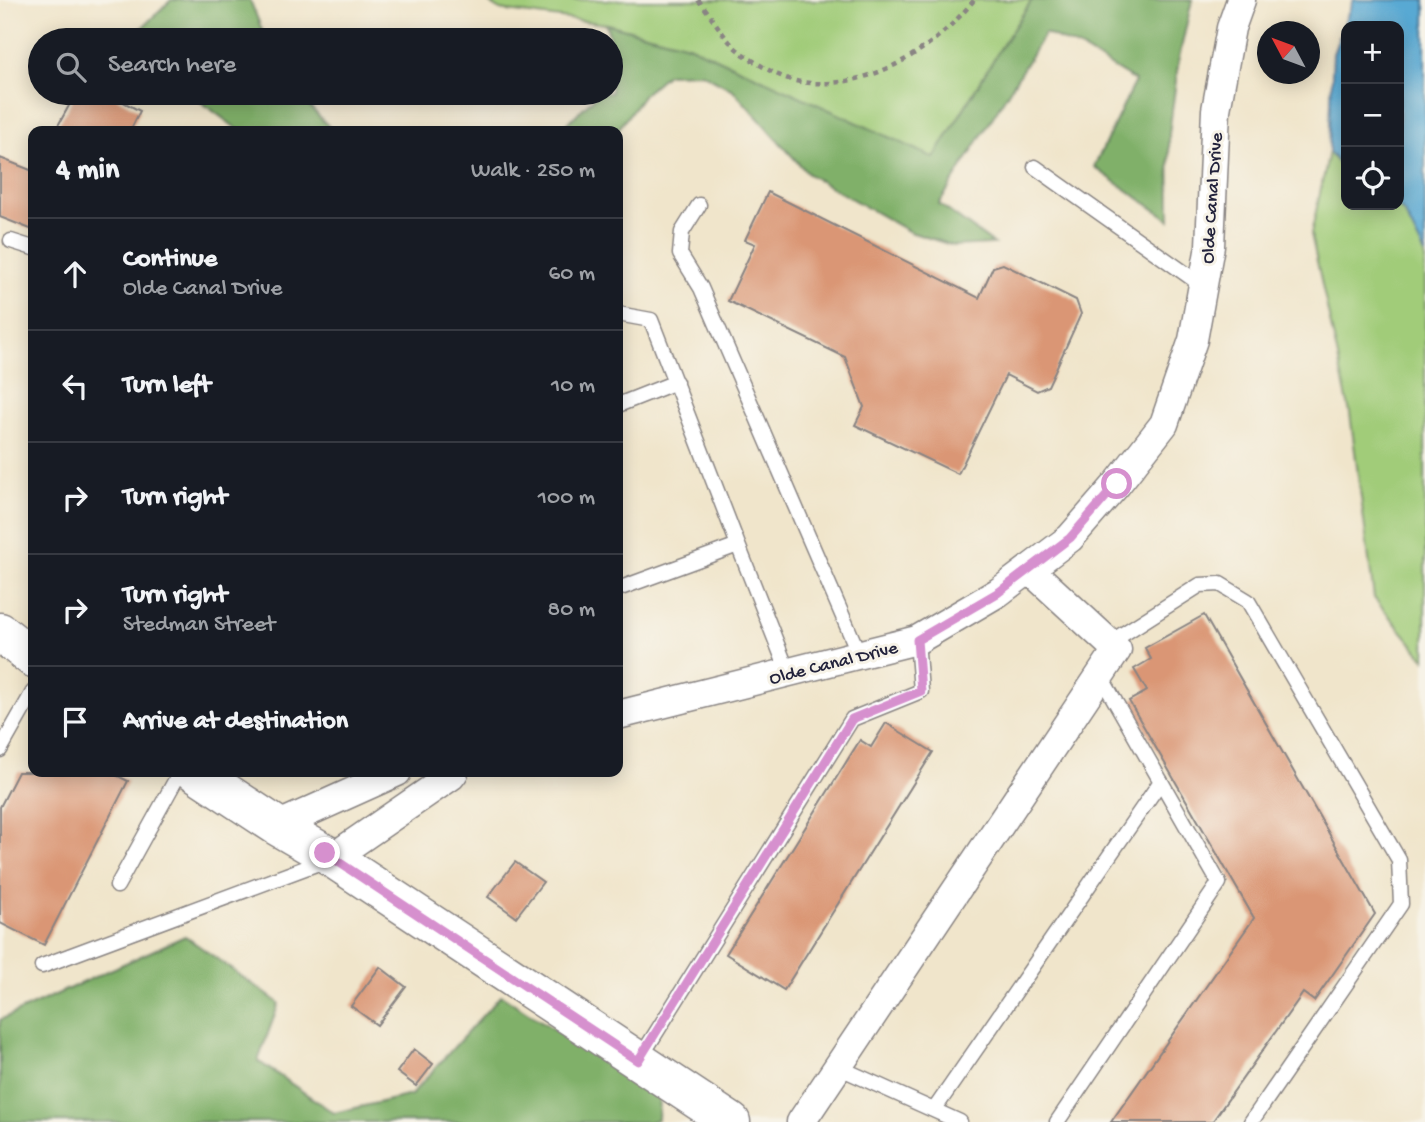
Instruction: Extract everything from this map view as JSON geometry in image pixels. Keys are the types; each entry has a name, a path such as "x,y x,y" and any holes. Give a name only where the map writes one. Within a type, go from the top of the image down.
{"main road":[{"path":"0,632 28,653"},
{"path":"203,777 332,858 731,1122"}],"street":[{"name":"Olde Canal Drive","path":"623,714 917,640 999,592 1070,538 1117,484 1164,424 1193,340 1210,246 1216,110 1231,28 1241,0"},
{"path":"801,1122 1117,650 1029,569"},
{"path":"277,826 386,777"},
{"path":"332,858 450,777"}],"lane":[{"path":"1035,167 1203,286"},
{"path":"699,205 682,232 680,254 701,288 859,654"},
{"path":"11,241 28,246"},
{"path":"623,315 651,320 788,672"},
{"path":"623,403 676,382"},
{"path":"623,587 738,545"},
{"path":"1109,643 1200,585 1220,584 1248,601 1399,860 1401,904 1251,1122"},
{"path":"638,1061 852,719 921,691 917,640"},
{"path":"1058,1122 1219,883 1100,675"},
{"path":"0,750 28,701"},
{"path":"117,886 177,777"},
{"path":"934,1110 1161,780"},
{"path":"42,966 332,858"},
{"path":"838,1067 960,1122"}],"path":[{"path":"698,0 740,52 778,75 799,82 822,83 846,81 879,72 917,54 942,34 974,0"}],"green space":[{"path":"171,0 250,0 261,28 142,28"},
{"path":"485,0 1032,0 934,158 688,45 606,24 500,10"},
{"path":"1032,0 1192,0 1179,58 1169,134 1170,220 1094,167 1135,81 1084,50 1045,33 939,204 994,244 954,246 910,232 808,174 733,90 702,73 667,74 644,94 621,126 564,126 586,105 623,105 623,28 688,45 934,158"},
{"path":"205,105 308,105 328,126 233,126"},
{"path":"1329,152 1341,168 1341,210 1401,210 1425,254 1425,659 1374,598 1350,413 1311,234"},
{"path":"185,936 279,1003 258,1061 334,1113 411,1095 501,995 659,1098 658,1119 649,1122 0,1122 0,1020"}],"water":[{"path":"1353,0 1425,0 1425,254 1401,210 1404,210 1404,21 1345,21"},
{"path":"1341,32 1341,167 1329,152 1333,54"}],"building":[{"path":"69,105 129,105 140,111 132,126 58,126"},
{"path":"0,158 28,169 28,228 0,217"},
{"path":"768,192 979,298 993,267 1003,264 1076,300 1081,314 1048,386 1037,391 1006,375 958,474 855,425 864,407 845,357 728,301 755,244 745,240"},
{"path":"1204,615 1375,914 1314,1001 1303,993 1212,1122 1111,1122 1254,918 1129,701 1147,691 1134,669 1151,659 1145,648"},
{"path":"886,723 933,752 784,990 726,954 860,740 871,747"},
{"path":"18,772 28,772 28,777 120,777 128,781 44,945 0,923 0,807"},
{"path":"515,862 543,882 516,917 488,897"},
{"path":"380,967 406,987 377,1025 351,1006"},
{"path":"414,1049 433,1064 416,1086 397,1072"}],"route":[{"path":"325,853 638,1061 852,719 921,691 917,640 999,592 1070,538 1117,484"}]}
